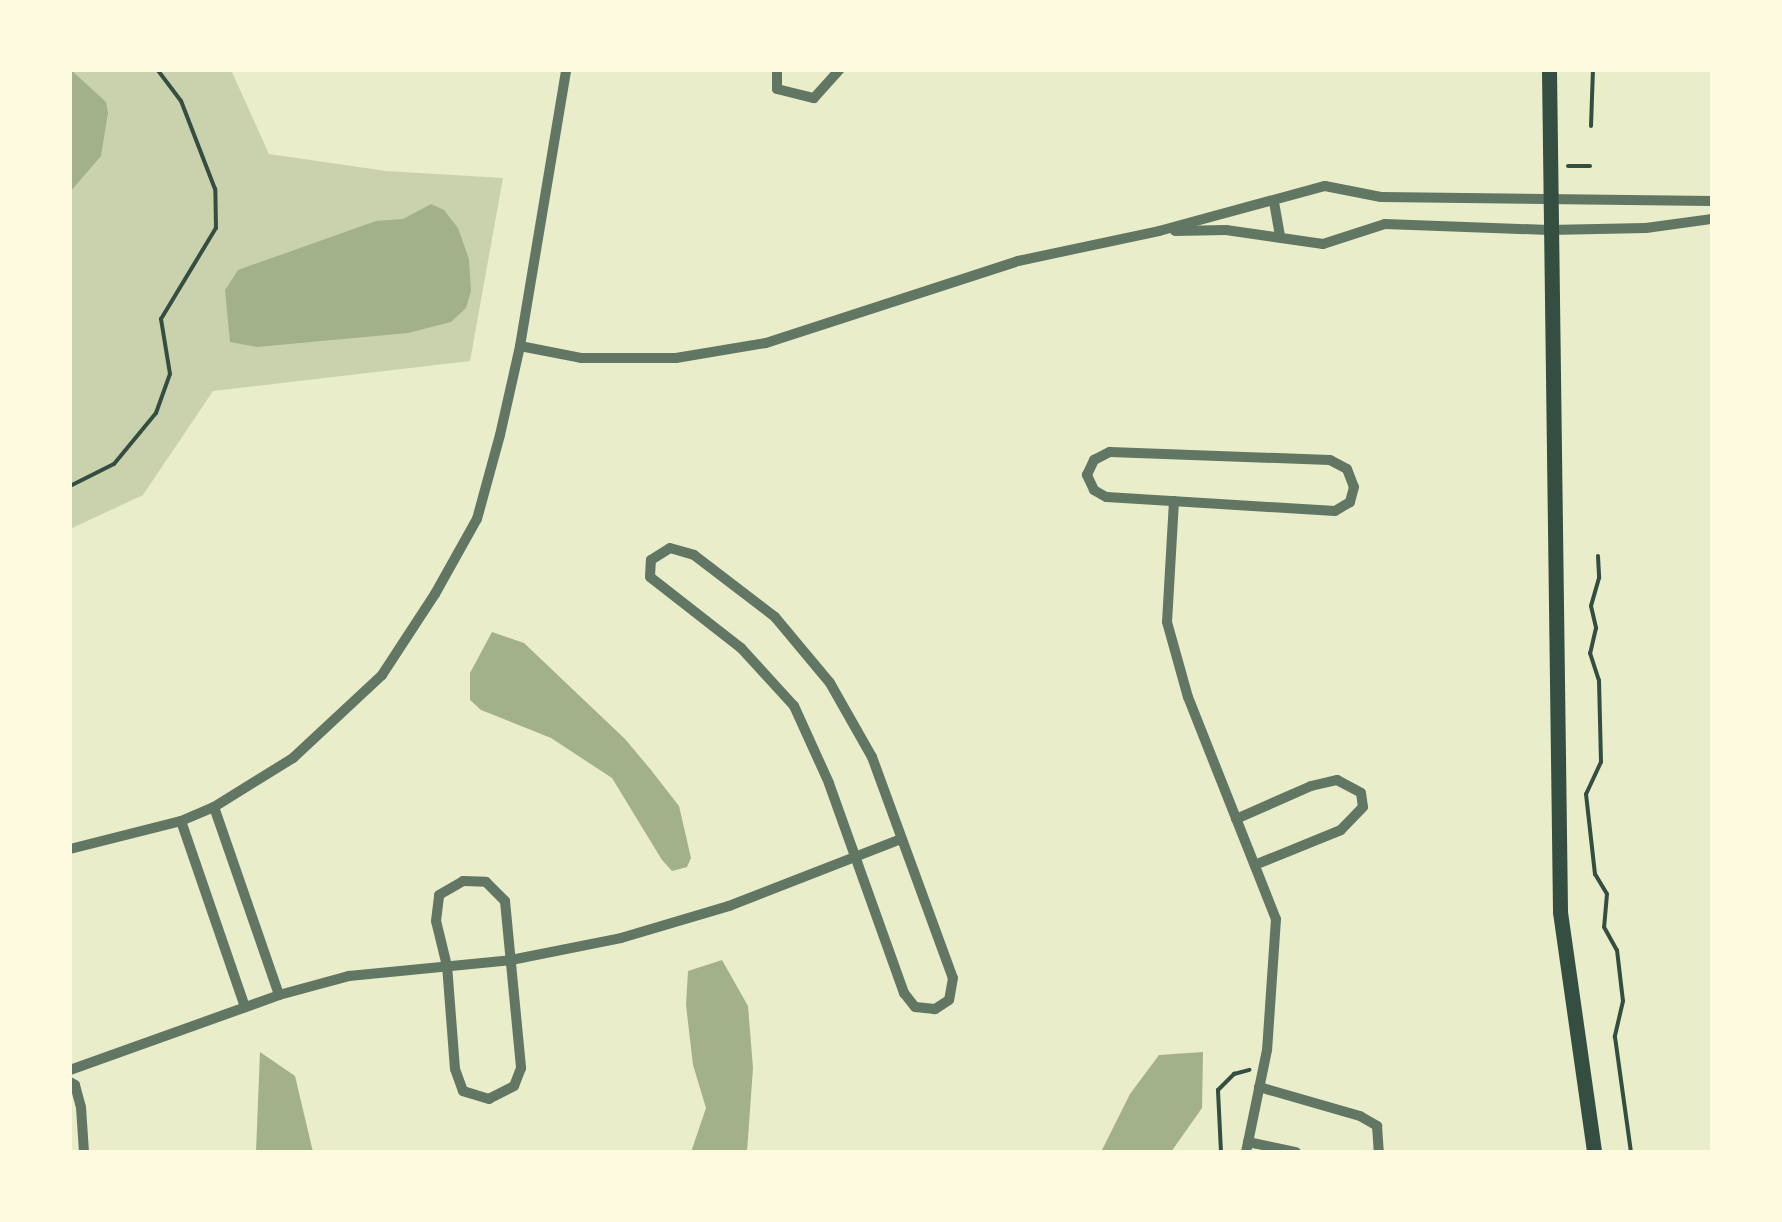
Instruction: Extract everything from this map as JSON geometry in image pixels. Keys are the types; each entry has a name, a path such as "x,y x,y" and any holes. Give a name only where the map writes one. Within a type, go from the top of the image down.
{"main road":[{"path":"1549,70 1560,912 1594,1152"}],"street":[{"path":"70,849 181,821 214,806 292,758 382,675 478,519 520,346 566,70"},
{"path":"777,70 777,89 814,98 839,70"},
{"path":"520,346 581,358 676,358 766,343 1018,261 1159,231 1325,186 1381,198 1712,201"},
{"path":"1381,198 1385,224"},
{"path":"1274,202 1280,237"},
{"path":"1159,231 1226,230 1323,244 1385,224 1549,230 1646,228 1712,219"},
{"path":"1110,452 1330,460 1347,469 1354,487 1350,502 1335,510 1174,501 1106,497 1094,490 1087,476 1094,460 1110,452"},
{"path":"1174,501 1166,622 1188,697 1276,919 1262,1074 1247,1147 1296,1152"},
{"path":"670,548 694,555 774,617 830,683 872,757 901,838 953,978 949,1000 934,1010 915,1007 904,993 857,856 794,706 741,648 650,577 652,560 670,548"},
{"path":"1236,819 1337,780 1361,793 1363,807 1341,830 1255,865"},
{"path":"214,806 279,995"},
{"path":"181,821 244,1006"},
{"path":"70,1070 244,1006 349,976 511,960 620,938 729,906 901,838"},
{"path":"462,882 486,882 505,901 511,960 521,1068 514,1086 490,1099 463,1091 454,1069 447,966 436,921 439,895 462,882"},
{"path":"70,1082 76,1085 81,1107 84,1152"},
{"path":"1259,1087 1360,1116 1377,1126 1379,1152"}],"path":[{"path":"70,486 114,464 156,413 170,374 161,319 216,228 216,189 181,101 158,70"},
{"path":"1591,126 1593,70"},
{"path":"1568,166 1590,166"},
{"path":"1598,556 1599,578 1592,606 1596,628 1590,653 1599,680 1601,762 1586,794 1595,874 1606,894 1604,927 1616,950 1623,1001 1616,1037 1631,1152"},
{"path":"1221,1152 1218,1090 1234,1074 1250,1070 1262,1074"}],"shaded area":[{"path":"70,70 231,70 269,154 386,171 503,178 470,361 213,391 143,495 70,529"},
{"path":"71,70 106,102 108,113 101,156 70,192"},
{"path":"431,204 444,210 458,228 469,259 471,291 466,308 451,322 408,333 257,347 230,342 225,290 238,270 376,221 403,219"},
{"path":"492,632 524,643 625,739 651,770 679,806 691,858 687,867 672,871 662,860 612,778 551,738 481,710 470,700 470,673"},
{"path":"722,960 748,1006 753,1068 747,1152 691,1152 706,1108 693,1065 686,1005 688,971"},
{"path":"260,1052 295,1076 313,1152 256,1152"},
{"path":"1203,1052 1202,1108 1171,1152 1101,1152 1130,1094 1159,1055"}]}
